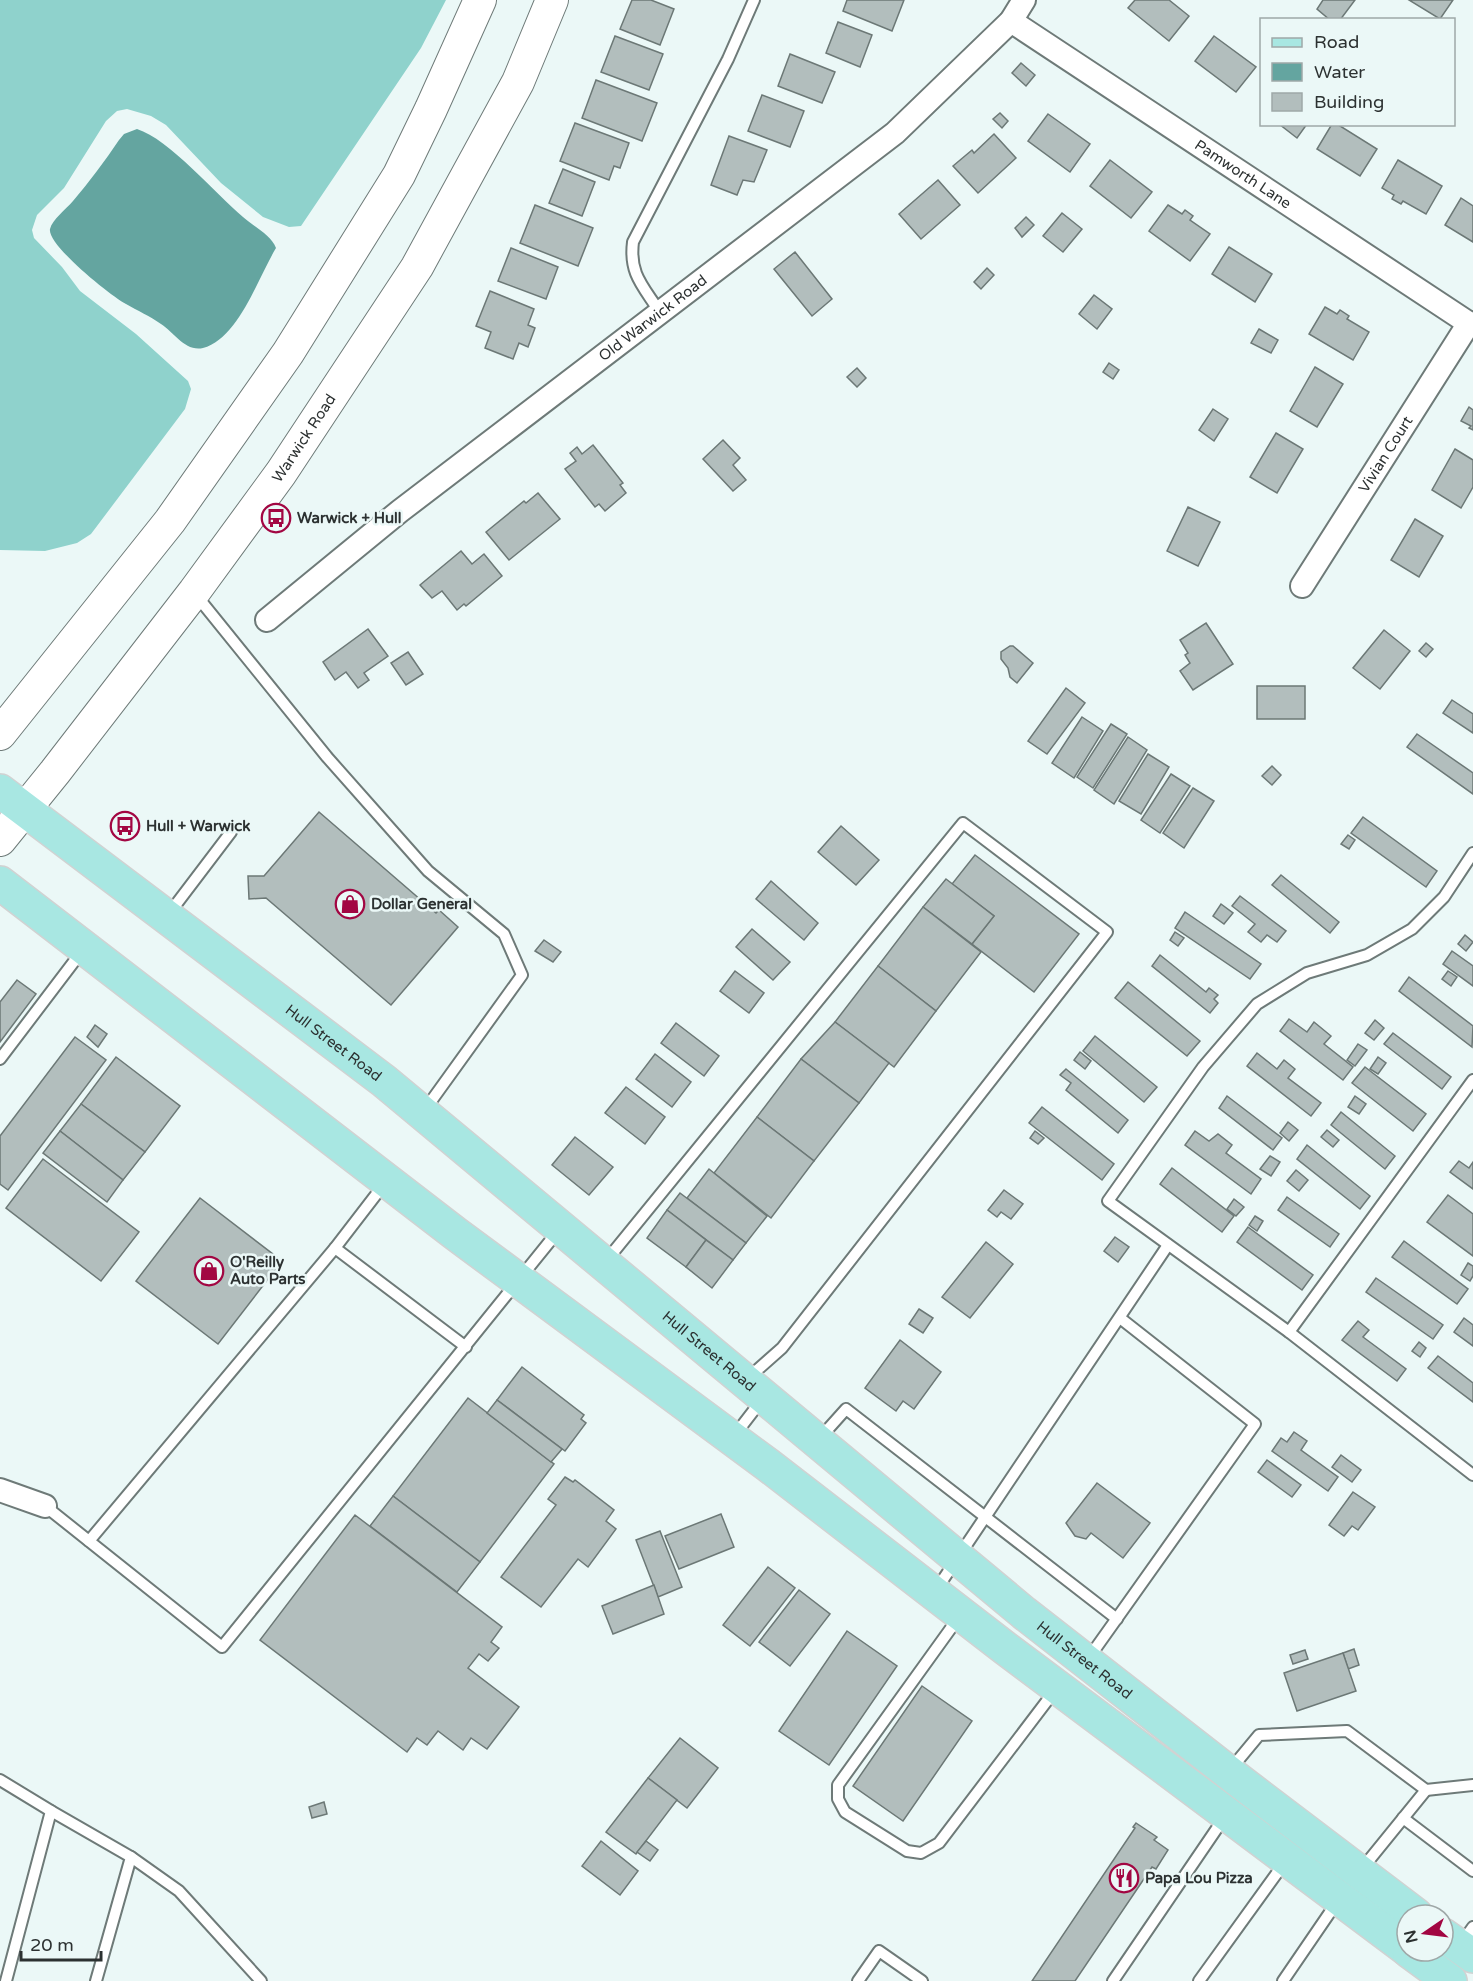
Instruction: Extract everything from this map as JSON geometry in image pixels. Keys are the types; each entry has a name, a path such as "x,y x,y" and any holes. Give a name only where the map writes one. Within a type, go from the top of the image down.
{"main road":[{"path":"0,734 170,521 288,352 399,175 480,0"},
{"name":"Warwick Road","path":"0,840 13,801 194,592 281,473 417,267 518,82 552,0"},
{"name":"Hull Street Road","path":"13,801 423,1113 1086,1662 1287,1860 1395,1906"},
{"name":"Hull Street Road","path":"0,884 520,1281 732,1438 1057,1688 1219,1792 1349,1886 1395,1936"}],"street":[{"name":"Old Warwick Road","path":"267,620 400,511 895,133 1011,21 1024,0"},
{"name":"Pamworth Lane","path":"1011,21 1471,324"},
{"name":"Vivian Court","path":"1302,586 1471,324"},
{"path":"0,1490 45,1506"}],"lane":[{"path":"659,311 634,272 631,256 633,242 728,59 753,0"},
{"path":"194,592 327,757 428,871 504,934 522,975 423,1113"},
{"path":"604,1264 963,823 1107,932 782,1348 754,1389 732,1438"},
{"path":"166,916 231,832"},
{"path":"1473,853 1444,897 1412,929 1367,955 1307,973 1257,1004 1203,1067 1108,1201 1289,1332 1473,1475"},
{"path":"0,1059 84,948"},
{"path":"1289,1332 1473,1080"},
{"path":"89,1541 335,1248 387,1180"},
{"path":"45,1506 222,1647 561,1228"},
{"path":"934,1593 1168,1245"},
{"path":"335,1248 466,1347"},
{"path":"1086,1662 1255,1424 1120,1318"},
{"path":"818,1442 846,1409 1117,1618"},
{"path":"961,1614 838,1785 838,1799 845,1812 907,1851 921,1852 939,1843 1057,1688"},
{"path":"1113,1981 1219,1792 1259,1735 1347,1731 1426,1790 1473,1785"},
{"path":"0,1779 131,1857 179,1891 261,1981"},
{"path":"1283,1981 1349,1886 1426,1790"},
{"path":"6,1981 51,1811"},
{"path":"1403,1818 1473,1871"},
{"path":"96,1981 131,1857"},
{"path":"1198,1981 1287,1860"},
{"path":"858,1981 879,1951 922,1981"}],"shaded area":[{"path":"0,0 446,0 421,48 301,226 289,227 263,217 221,183 166,125 151,116 127,109 117,111 106,121 64,188 37,215 32,230 34,238 62,267 80,291 136,334 188,381 191,389 185,409 91,534 77,543 45,551 0,550"}],"water":[{"path":"137,129 150,135 177,155 243,217 266,235 276,248 237,320 227,333 203,348 185,344 166,327 107,291 69,258 52,236 50,229 56,218 73,201 124,134"}],"building":[{"path":"632,0 651,0 674,9 660,45 620,29"},
{"path":"847,0 904,0 892,31 843,11"},
{"path":"1135,0 1169,0 1189,16 1169,41 1128,8"},
{"path":"1323,0 1355,0 1342,18 1328,18 1317,9"},
{"path":"1409,0 1453,0 1438,18"},
{"path":"838,22 872,35 860,67 826,53"},
{"path":"615,36 663,54 649,90 601,72"},
{"path":"1214,36 1256,67 1236,92 1195,61"},
{"path":"790,54 835,72 822,103 778,86"},
{"path":"1021,63 1035,75 1026,86 1012,73"},
{"path":"596,80 657,103 642,141 582,118"},
{"path":"762,95 804,111 790,147 748,131"},
{"path":"1000,113 1008,121 1002,128 993,119"},
{"path":"1048,114 1090,144 1070,172 1028,141"},
{"path":"575,123 629,143 620,168 614,166 609,180 560,161"},
{"path":"1282,126 1306,126 1297,138"},
{"path":"1331,126 1340,126 1377,149 1360,176 1317,149"},
{"path":"994,134 1016,158 978,193 953,166 972,150 974,153"},
{"path":"729,136 767,150 754,182 743,180 737,195 711,185"},
{"path":"1110,160 1152,192 1131,218 1090,186"},
{"path":"1398,160 1442,186 1426,214 1403,201 1401,204 1392,199 1394,195 1382,188"},
{"path":"563,169 595,182 582,216 549,203"},
{"path":"938,180 960,205 921,239 899,214"},
{"path":"1461,198 1473,206 1473,242 1445,225"},
{"path":"535,205 593,228 578,266 520,243"},
{"path":"1168,205 1182,214 1185,210 1193,216 1190,220 1210,234 1190,261 1149,231"},
{"path":"1062,213 1082,229 1063,252 1043,236"},
{"path":"1026,217 1034,225 1022,237 1015,228"},
{"path":"1229,247 1272,274 1255,302 1212,274"},
{"path":"511,248 558,267 546,299 498,281"},
{"path":"795,252 832,299 812,316 774,269"},
{"path":"987,268 994,275 981,289 974,282"},
{"path":"490,291 534,309 528,325 535,328 528,347 519,343 513,359 485,348 491,332 476,326"},
{"path":"1094,295 1112,309 1097,329 1079,314"},
{"path":"1325,307 1337,314 1340,310 1349,316 1347,319 1369,332 1353,360 1309,334"},
{"path":"1259,329 1278,340 1271,353 1251,343"},
{"path":"1109,363 1119,370 1113,379 1103,372"},
{"path":"1315,367 1343,384 1317,427 1290,411"},
{"path":"857,368 866,378 857,387 847,377"},
{"path":"1469,407 1473,410 1473,430 1469,428 1471,426 1461,421"},
{"path":"1213,409 1228,419 1214,441 1199,430"},
{"path":"1276,433 1303,449 1277,493 1250,477"},
{"path":"723,440 740,458 733,465 746,480 733,491 703,459"},
{"path":"593,445 623,483 620,485 626,493 605,511 599,504 595,507 565,469 576,461 570,453 577,447 582,454"},
{"path":"1455,449 1473,460 1473,487 1461,508 1432,490"},
{"path":"538,493 560,519 509,560 486,532 524,501 526,503"},
{"path":"1188,507 1220,522 1198,566 1167,551"},
{"path":"1415,519 1443,536 1419,577 1391,560"},
{"path":"461,551 472,564 484,554 502,576 466,606 464,604 457,610 442,591 432,598 420,585"},
{"path":"1206,623 1233,664 1193,690 1180,671 1190,663 1185,655 1188,653 1180,640"},
{"path":"368,629 388,656 364,673 369,680 358,688 346,672 335,680 323,662"},
{"path":"1384,630 1410,651 1380,689 1353,668"},
{"path":"1426,643 1433,649 1426,657 1419,651"},
{"path":"1010,646 1033,663 1017,683 1010,677 1008,668 1001,659 1001,652"},
{"path":"408,652 423,674 406,685 391,663"},
{"path":"1257,686 1305,686 1305,719 1257,719"},
{"path":"1066,688 1085,703 1047,754 1028,741"},
{"path":"1452,700 1473,714 1473,733 1443,713"},
{"path":"1082,717 1103,731 1074,778 1052,763"},
{"path":"1111,724 1127,734 1093,788 1077,777"},
{"path":"1417,734 1473,773 1473,794 1407,747"},
{"path":"1128,737 1147,750 1114,804 1094,790"},
{"path":"1148,754 1169,767 1141,814 1119,801"},
{"path":"1272,766 1281,775 1272,785 1262,776"},
{"path":"1171,774 1190,786 1160,833 1141,820"},
{"path":"1193,788 1214,801 1184,848 1163,833"},
{"name":"Dollar General","path":"319,812 436,913 439,910 458,927 391,1005 266,898 249,899 248,876 264,876"},
{"path":"1363,817 1437,871 1426,887 1351,833"},
{"path":"841,826 879,860 856,885 818,852"},
{"path":"1348,835 1355,840 1349,849 1341,844"},
{"path":"975,855 1079,934 1034,992 972,944 994,916 952,884"},
{"path":"1281,875 1339,922 1330,933 1272,885"},
{"path":"946,879 994,916 972,944 923,907"},
{"path":"771,881 818,923 804,940 756,899"},
{"path":"1240,896 1286,931 1277,942 1267,935 1261,942 1248,932 1255,924 1232,906"},
{"path":"1221,904 1233,913 1224,924 1213,916"},
{"path":"923,907 981,952 936,1011 878,966"},
{"path":"1185,912 1261,964 1250,979 1175,928"},
{"path":"752,929 790,962 773,980 736,947"},
{"path":"1175,932 1184,938 1178,946 1170,940"},
{"path":"1465,935 1473,942 1466,951 1458,944"},
{"path":"544,940 561,952 553,962 535,951"},
{"path":"1452,951 1473,966 1473,986 1443,964"},
{"path":"1160,955 1206,992 1209,988 1218,995 1214,999 1218,1003 1210,1013 1152,966"},
{"path":"878,966 936,1011 894,1067 835,1022"},
{"path":"735,971 764,993 749,1013 720,991"},
{"path":"1448,971 1457,977 1451,986 1442,979"},
{"path":"1409,977 1473,1026 1472,1047 1399,991"},
{"path":"17,980 36,994 0,1042 0,1002"},
{"path":"1128,982 1200,1041 1187,1056 1115,998"},
{"path":"1289,1019 1307,1032 1314,1022 1331,1036 1324,1044 1353,1067 1343,1080 1280,1031"},
{"path":"1375,1020 1384,1028 1374,1040 1365,1033"},
{"path":"835,1022 889,1063 859,1103 801,1059"},
{"path":"676,1023 719,1056 704,1076 661,1043"},
{"path":"95,1025 107,1034 98,1047 87,1037"},
{"path":"1393,1033 1451,1077 1442,1089 1384,1044"},
{"path":"1095,1036 1157,1087 1144,1102 1083,1051"},
{"path":"75,1037 106,1060 8,1190 0,1184 0,1136"},
{"path":"1358,1044 1367,1050 1355,1066 1347,1060"},
{"path":"1080,1052 1091,1061 1085,1069 1074,1060"},
{"path":"1257,1053 1277,1069 1284,1060 1295,1069 1288,1078 1321,1103 1311,1116 1247,1066"},
{"path":"655,1054 691,1082 672,1107 636,1079"},
{"path":"116,1057 180,1106 145,1152 81,1104"},
{"path":"1378,1057 1386,1063 1378,1074 1370,1069"},
{"path":"801,1059 859,1103 814,1161 757,1117"},
{"path":"1365,1067 1426,1114 1413,1131 1352,1083"},
{"path":"1066,1069 1128,1120 1118,1133 1066,1090 1071,1083 1060,1075"},
{"path":"626,1087 665,1117 645,1144 605,1113"},
{"path":"1227,1096 1282,1138 1273,1150 1219,1108"},
{"path":"1355,1096 1366,1104 1359,1114 1348,1107"},
{"path":"81,1104 145,1152 123,1180 60,1131"},
{"path":"1042,1107 1114,1164 1102,1180 1029,1123"},
{"path":"1341,1112 1395,1156 1385,1169 1331,1125"},
{"path":"757,1117 814,1161 771,1218 714,1173"},
{"path":"1288,1122 1298,1130 1289,1141 1280,1133"},
{"path":"1327,1130 1339,1140 1333,1147 1321,1137"},
{"path":"60,1131 123,1180 107,1202 43,1153"},
{"path":"1035,1131 1044,1138 1038,1144 1030,1138"},
{"path":"1195,1131 1209,1141 1218,1134 1232,1145 1226,1153 1261,1179 1251,1194 1185,1145"},
{"path":"575,1137 613,1167 589,1195 552,1165"},
{"path":"1307,1145 1370,1196 1360,1209 1297,1159"},
{"path":"1270,1156 1280,1162 1271,1176 1260,1169"},
{"path":"43,1159 139,1232 101,1281 6,1208"},
{"path":"1459,1161 1469,1168 1473,1162 1473,1189 1450,1172"},
{"path":"1172,1168 1234,1216 1222,1232 1160,1184"},
{"path":"709,1169 767,1216 746,1243 687,1198"},
{"path":"1296,1170 1308,1180 1299,1191 1287,1181"},
{"path":"1004,1190 1023,1204 1011,1219 1001,1212 997,1217 988,1210"},
{"path":"680,1193 746,1243 733,1260 667,1210"},
{"path":"1448,1195 1473,1214 1473,1256 1427,1222"},
{"path":"1287,1197 1339,1234 1330,1247 1278,1210"},
{"name":"O'Reilly Auto Parts","path":"200,1198 282,1261 218,1344 136,1281"},
{"path":"1234,1199 1244,1207 1236,1216 1227,1209"},
{"path":"667,1210 706,1240 686,1267 647,1238"},
{"path":"1255,1216 1263,1221 1257,1231 1249,1225"},
{"path":"1248,1227 1313,1275 1302,1290 1237,1242"},
{"path":"1115,1237 1129,1247 1118,1262 1104,1251"},
{"path":"706,1240 733,1260 712,1288 686,1267"},
{"path":"1404,1241 1468,1289 1457,1304 1392,1257"},
{"path":"986,1242 1013,1264 970,1318 942,1297"},
{"path":"1468,1263 1473,1266 1473,1276 1470,1281 1461,1275"},
{"path":"1376,1278 1443,1325 1433,1339 1366,1292"},
{"path":"919,1309 933,1318 923,1333 909,1324"},
{"path":"1464,1318 1473,1325 1473,1346 1454,1332"},
{"path":"1358,1321 1369,1330 1363,1337 1406,1369 1397,1381 1342,1340"},
{"path":"900,1340 941,1372 914,1409 903,1401 896,1411 865,1388"},
{"path":"1419,1342 1426,1348 1420,1357 1412,1351"},
{"path":"1438,1356 1473,1383 1473,1402 1428,1368"},
{"path":"522,1367 584,1415 581,1419 586,1423 565,1451 497,1400"},
{"path":"468,1398 554,1464 480,1562 393,1496"},
{"path":"497,1400 562,1449 551,1462 487,1413"},
{"path":"1294,1432 1307,1441 1301,1450 1338,1477 1328,1491 1272,1451 1281,1438 1287,1442"},
{"path":"1341,1455 1361,1470 1352,1482 1332,1467"},
{"path":"1267,1460 1301,1485 1292,1497 1258,1472"},
{"path":"565,1477 573,1482 575,1480 614,1510 606,1521 616,1529 588,1567 578,1559 541,1607 501,1577 556,1505 548,1499"},
{"path":"1097,1483 1150,1523 1123,1558 1091,1533 1086,1539 1075,1536 1066,1523"},
{"path":"1353,1492 1375,1507 1358,1530 1352,1526 1344,1536 1329,1525"},
{"path":"393,1496 480,1562 457,1592 370,1526"},
{"path":"721,1514 734,1547 679,1569 665,1536"},
{"path":"355,1515 502,1627 491,1642 499,1648 488,1661 479,1654 468,1668 519,1707 487,1749 471,1738 463,1750 438,1731 427,1745 417,1738 407,1752 260,1640"},
{"path":"660,1531 682,1587 658,1597 636,1540"},
{"path":"768,1567 795,1588 750,1646 723,1625"},
{"path":"654,1585 664,1614 613,1634 602,1606"},
{"path":"799,1590 830,1614 790,1666 759,1642"},
{"path":"847,1631 897,1666 829,1765 779,1731"},
{"path":"1354,1649 1359,1665 1348,1669 1343,1653"},
{"path":"1305,1650 1308,1659 1293,1664 1290,1655"},
{"path":"1343,1653 1356,1691 1297,1711 1284,1673"},
{"path":"922,1686 972,1721 903,1821 853,1786"},
{"path":"680,1738 718,1768 687,1808 648,1778"},
{"path":"648,1778 677,1800 636,1854 606,1832"},
{"path":"324,1802 327,1814 312,1818 309,1807"},
{"path":"1136,1823 1157,1837 1154,1840 1168,1850 1156,1869 1152,1867 1075,1981 1032,1981 1135,1828 1133,1827"},
{"path":"601,1841 638,1871 620,1895 582,1866"},
{"path":"646,1841 658,1850 650,1861 637,1852"}],"place":[{"name":"Warwick + Hull","path":"276,518"},
{"name":"Hull + Warwick","path":"125,826"},
{"name":"Dollar General","path":"350,904"},
{"name":"O'Reilly Auto Parts","path":"209,1271"},
{"name":"Papa Lou Pizza","path":"1124,1878"}]}
